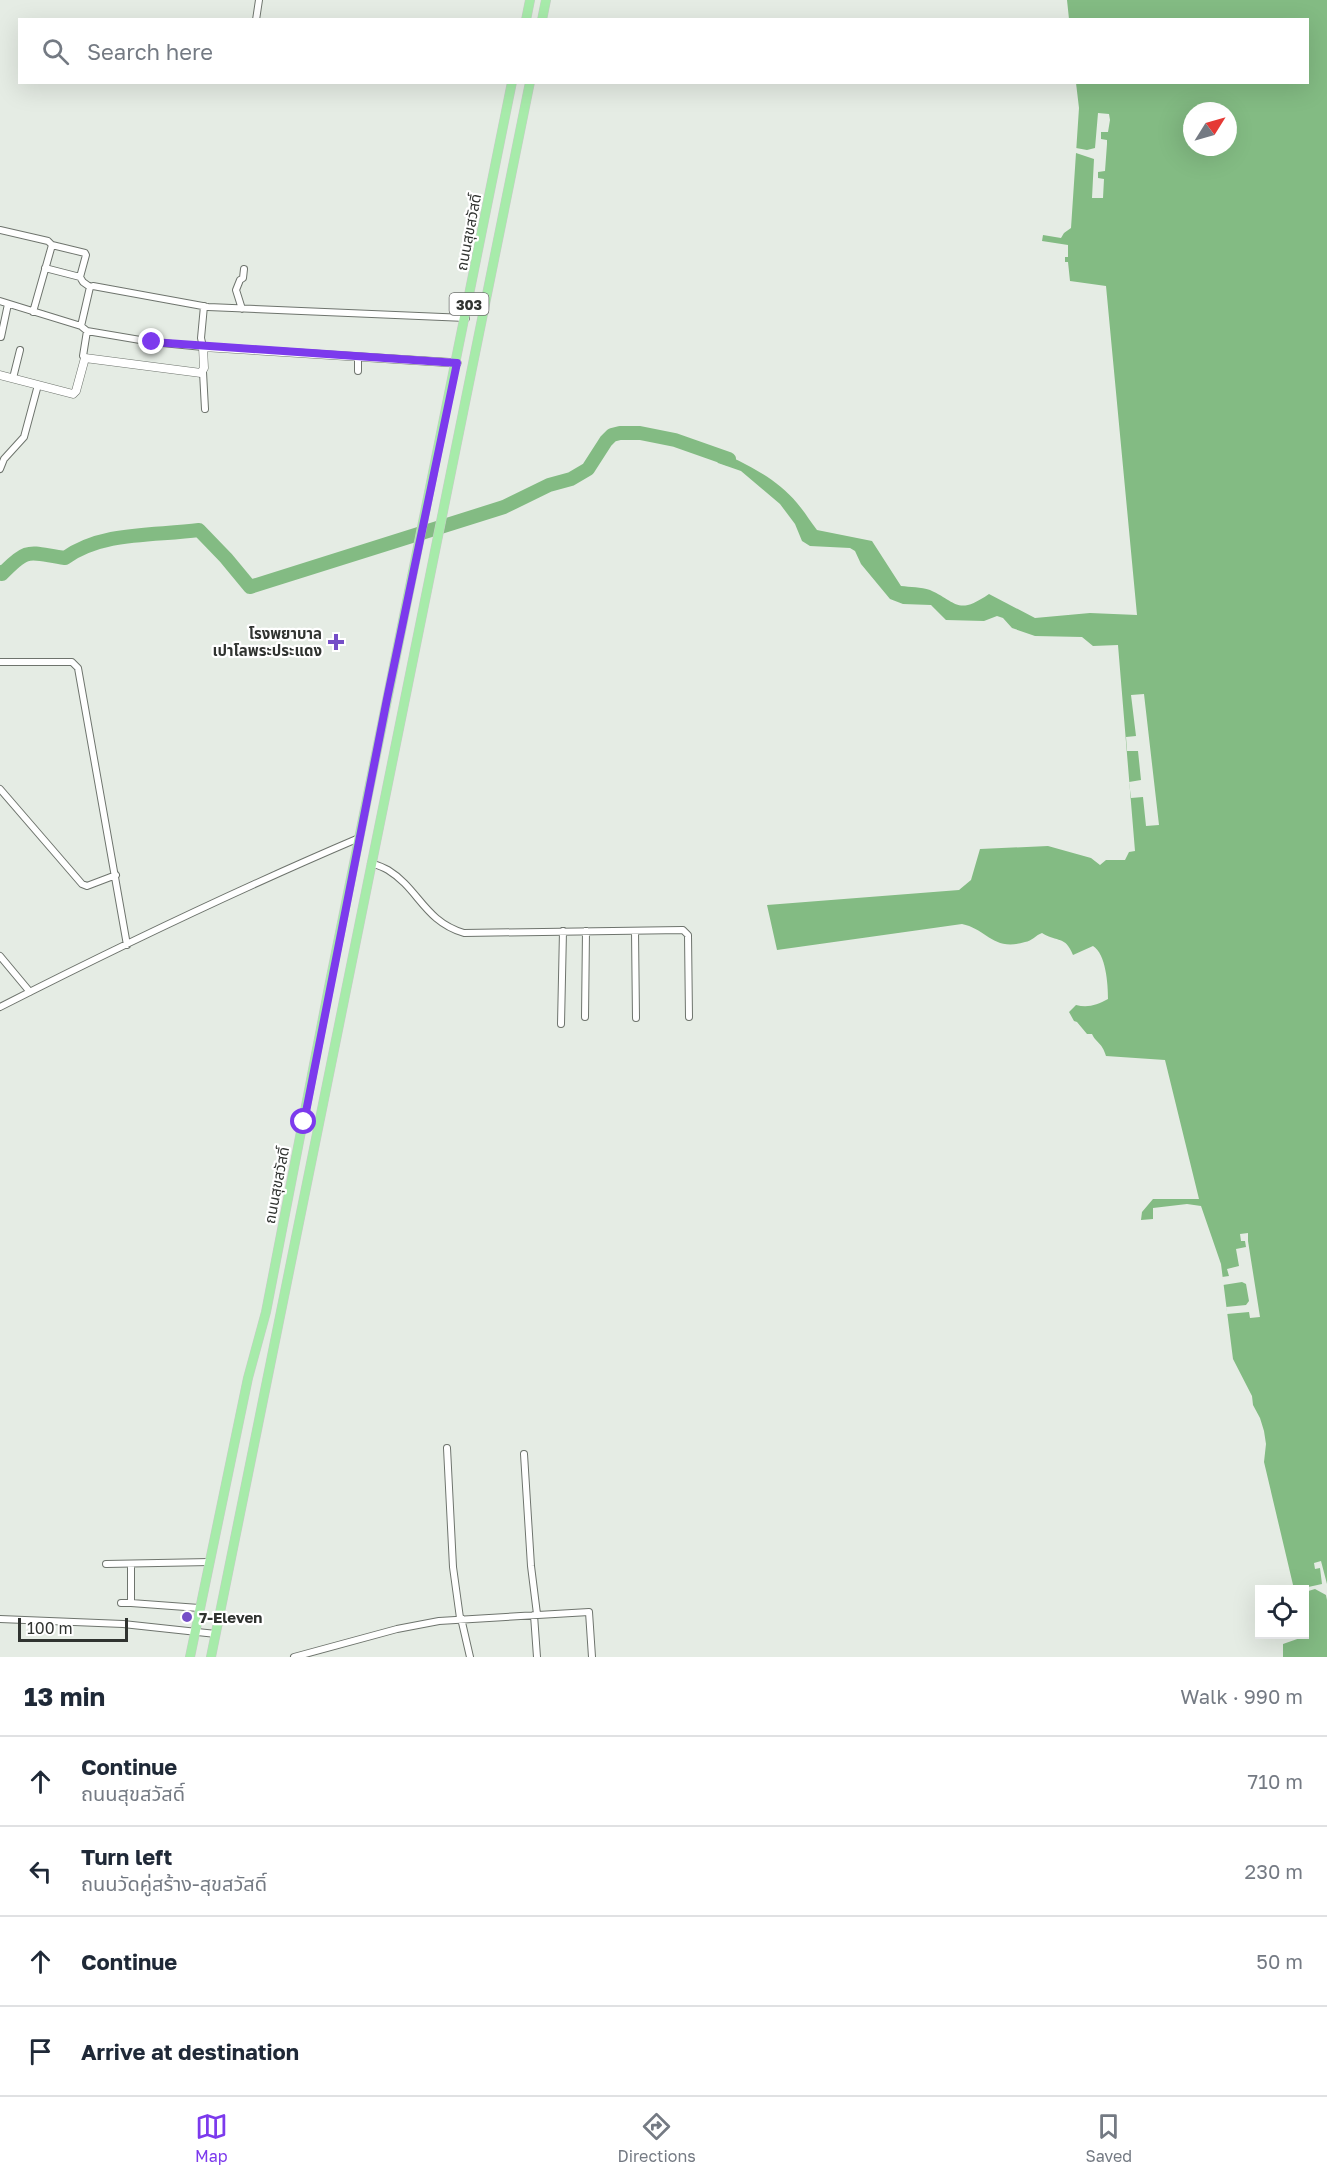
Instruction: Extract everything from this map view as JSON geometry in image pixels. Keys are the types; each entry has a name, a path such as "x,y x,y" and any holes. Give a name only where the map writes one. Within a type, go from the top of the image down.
{"main road":[{"path":"526,18 530,0"},
{"path":"543,18 546,0"},
{"name":"ถนนสุขสวัสดิ์","path":"190,1657 248,1378 266,1312 359,837 457,363 512,84"},
{"name":"ถนนสุขสวัสดิ์","path":"211,1657 530,84"}],"street":[{"path":"256,18 259,0"},
{"path":"0,230 48,241 52,245 85,253 80,277"},
{"path":"33,312 52,245"},
{"path":"45,268 80,277 90,287 204,306 466,318"},
{"path":"242,309 236,290 240,280 243,279 244,269"},
{"path":"0,375 73,394 76,391 85,358 83,356 84,328 90,287"},
{"path":"0,301 84,328 152,342 457,363"},
{"path":"2,337 8,304"},
{"path":"204,306 201,338 206,409"},
{"path":"13,378 20,350"},
{"path":"358,357 358,370"},
{"path":"85,358 201,374 203,372"},
{"path":"0,469 4,459 24,437 38,385"},
{"path":"0,662 72,662 78,668 127,945"},
{"path":"0,789 82,884 93,885 116,875"},
{"path":"0,1007 267,877 359,837"},
{"path":"371,863 388,870 434,916 452,929 464,933 683,930 688,935 689,1017"},
{"path":"561,1024 563,931"},
{"path":"585,1017 586,931"},
{"path":"635,931 636,1018"},
{"path":"0,956 30,992"},
{"path":"447,1448 453,1567 460,1618 470,1657"},
{"path":"524,1454 537,1657"},
{"path":"106,1564 210,1562"},
{"path":"131,1564 131,1603"},
{"path":"121,1603 199,1608"},
{"path":"294,1657 417,1624 460,1618 589,1612 592,1657"},
{"path":"0,1618 123,1624 216,1634"}],"shaded area":[{"path":"1067,0 1327,0 1327,1657 1283,1657 1283,1644 1297,1639 1309,1639 1309,1585 1293,1585 1264,1462 1266,1444 1264,1431 1253,1405 1252,1396 1233,1359 1221,1264 1201,1206 1187,1204 1153,1208 1153,1219 1141,1220 1142,1212 1153,1199 1199,1199 1165,1060 1106,1056 1092,1034 1087,1034 1074,1021 1069,1012 1076,1005 1092,1005 1108,999 1105,970 1097,950 1093,946 1073,955 1064,942 1042,933 1027,941 1005,944 962,924 777,950 767,905 959,890 971,880 980,849 1048,846 1091,858 1100,865 1106,860 1125,860 1129,852 1135,851 1118,645 1093,646 1082,637 1035,636 1012,628 1003,618 997,616 984,621 946,620 931,605 903,604 890,599 861,564 855,551 850,548 810,546 802,541 795,524 780,504 741,471 718,463 712,453 713,449 747,465 779,485 797,503 817,530 872,541 901,586 930,590 963,606 989,594 1035,618 1090,613 1137,615 1106,286 1070,281 1068,262 1065,262 1065,257 1068,257 1068,245 1042,241 1043,235 1061,238 1071,228 1079,108 1076,84 1309,84 1309,18 1069,18"}],"pier":[{"path":"1098,113 1109,114 1110,120 1108,132 1101,132 1101,139 1107,140 1105,171 1098,172 1098,178 1104,179 1103,198 1092,198 1094,159 1076,153 1076,148 1087,150 1095,148"},
{"path":"1144,694 1159,825 1146,826 1143,797 1131,798 1129,782 1141,780 1138,751 1127,751 1126,737 1136,736 1131,695"},
{"path":"1248,1233 1260,1317 1250,1318 1249,1312 1227,1314 1226,1307 1246,1305 1249,1301 1246,1284 1242,1282 1223,1285 1222,1277 1229,1276 1227,1269 1239,1266 1236,1249 1246,1247 1245,1241 1241,1241 1240,1234"},
{"path":"1321,1561 1327,1584 1327,1600 1326,1595 1315,1589 1309,1591 1309,1587 1322,1584 1320,1568 1315,1569 1314,1563"}],"waterway":[{"path":"0,572 2,574 24,555 36,553 65,558 80,549 112,539 199,530 250,587 504,507 549,485 571,479 588,469 612,435 640,433 675,440 729,459"}],"place":[{"name":"โรงพยาบาล เปาโลพระประแดง","path":"336,642"},
{"name":"7-Eleven","path":"187,1617"}],"route":[{"path":"152,342 457,363 387,699 304,1122"}]}
